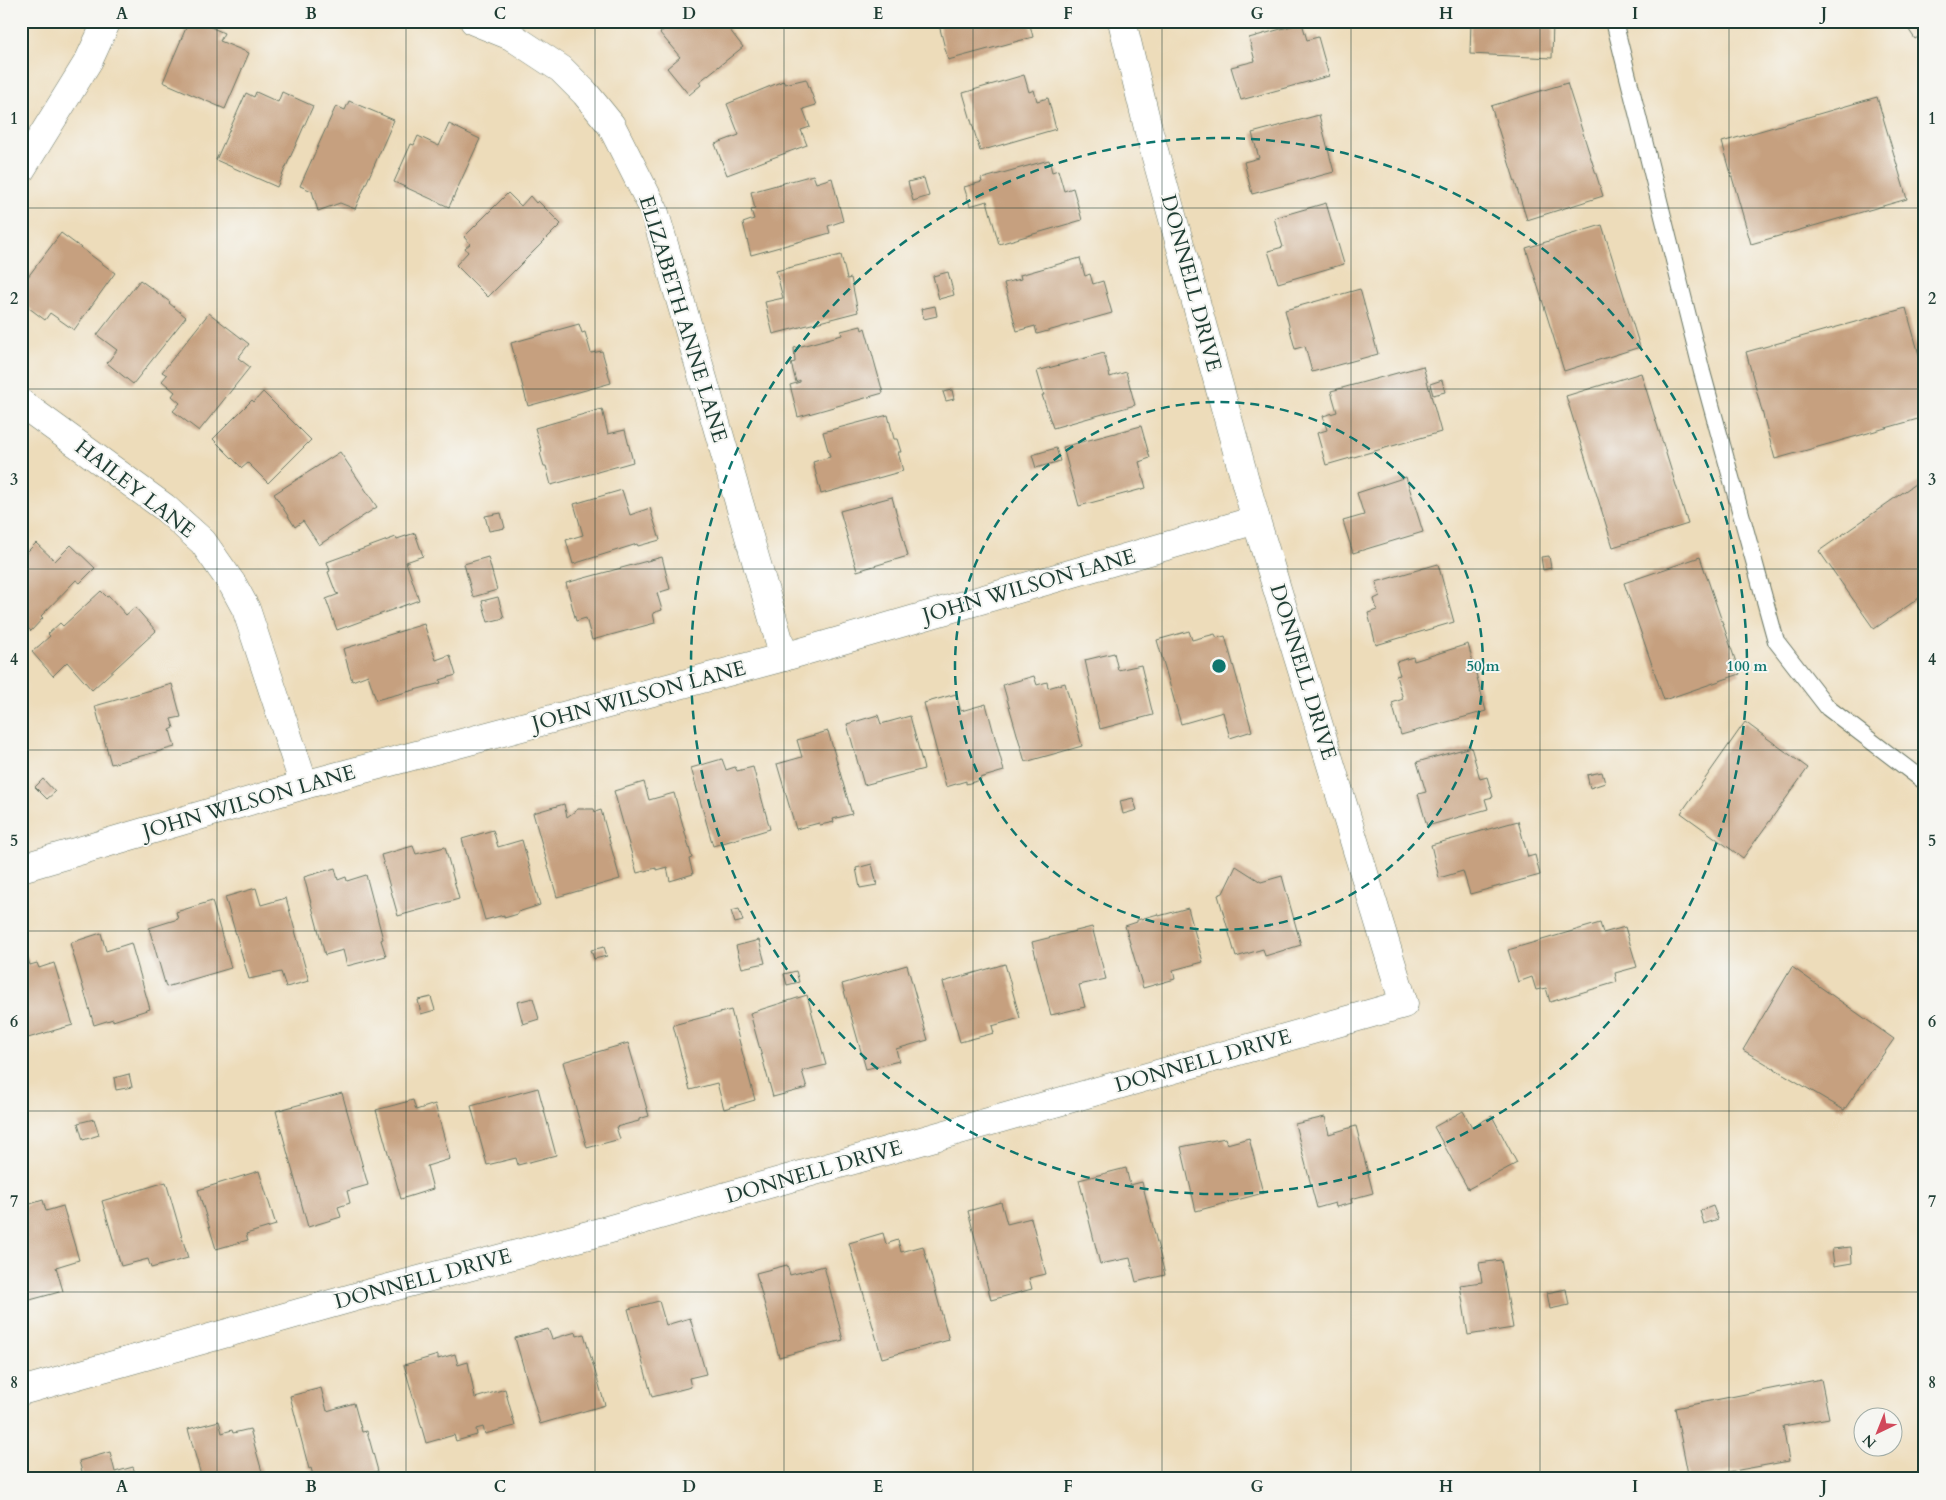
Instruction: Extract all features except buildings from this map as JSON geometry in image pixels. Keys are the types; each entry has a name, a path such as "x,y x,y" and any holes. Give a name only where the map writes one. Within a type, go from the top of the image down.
{"street":[{"path":"21,170 89,60 107,21"},
{"name":"ELIZABETH ANNE LANE","path":"474,21 511,36 560,69 584,93 610,125 654,210 784,657"},
{"name":"DONNELL DRIVE","path":"21,1391 359,1296 607,1230 1404,1004 1256,520 1149,132 1123,22"},
{"name":"HAILEY LANE","path":"21,403 164,507 203,542 246,609 304,785"},
{"name":"JOHN WILSON LANE","path":"21,868 304,785 784,657 1256,520"}],"lane":[{"path":"1614,21 1702,372 1776,641 1828,708 1925,782"}]}
